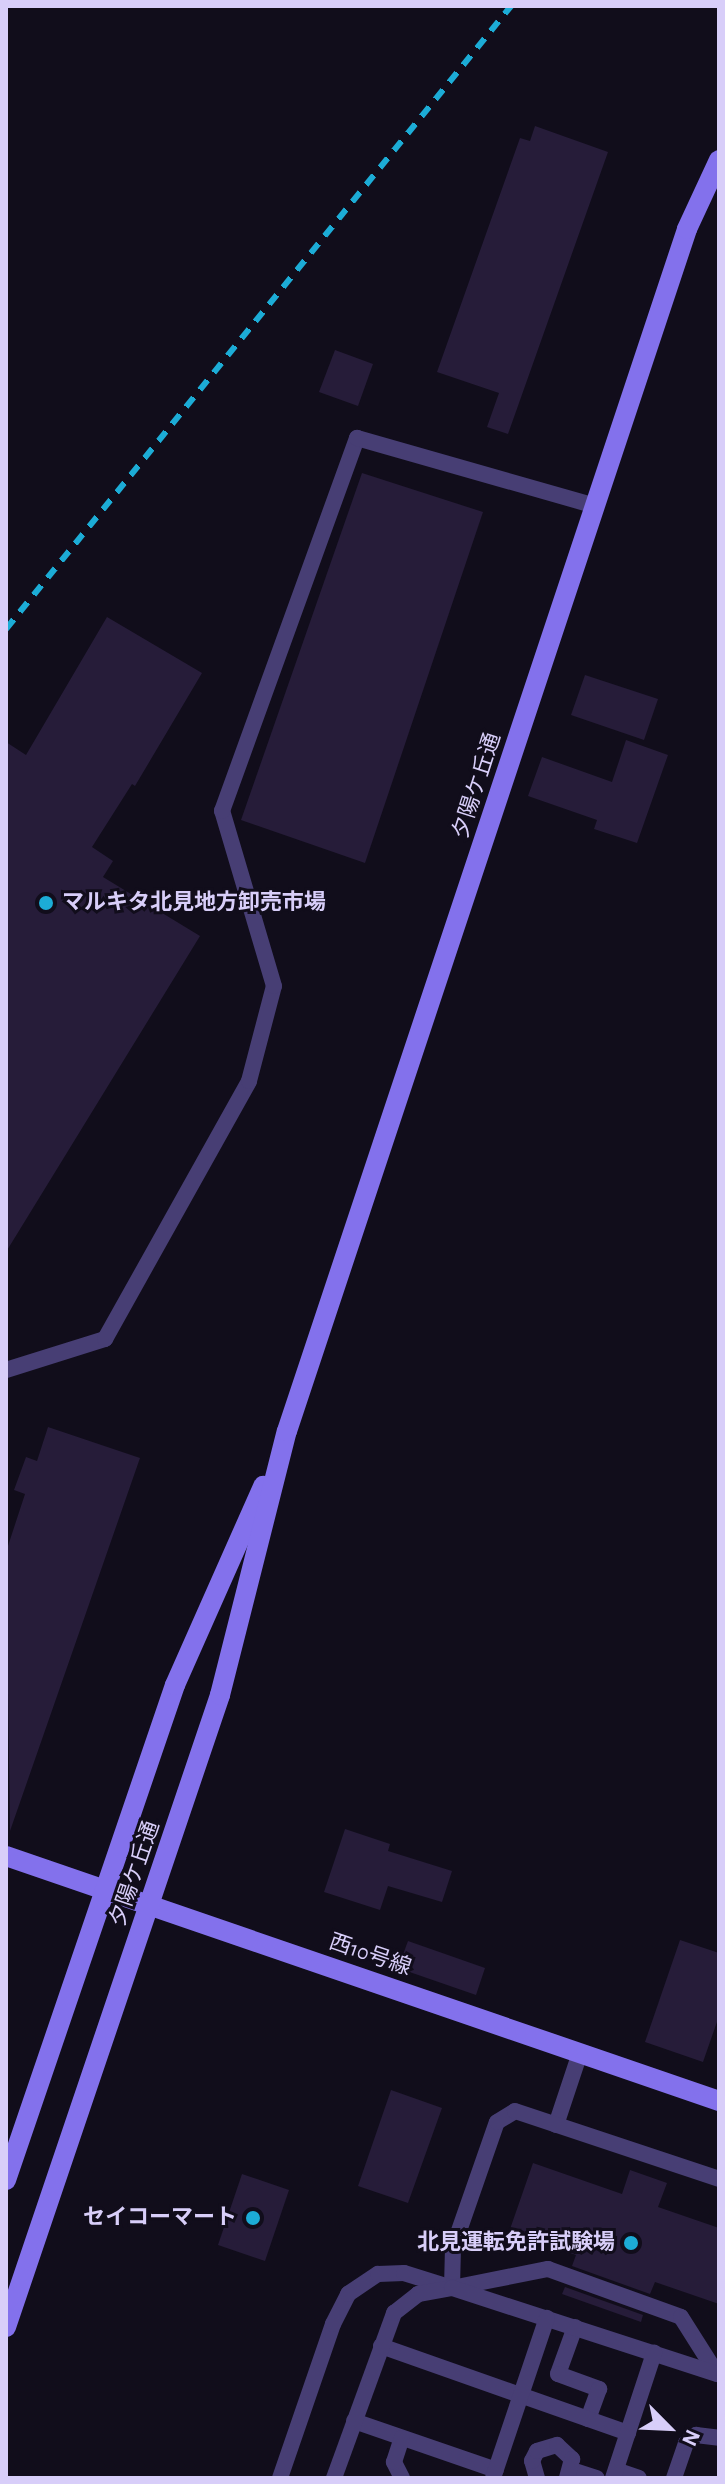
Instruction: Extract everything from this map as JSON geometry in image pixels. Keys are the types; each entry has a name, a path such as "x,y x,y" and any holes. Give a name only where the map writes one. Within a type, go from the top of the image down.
{"street":[{"name":"夕陽ケ丘通","path":"6,2327 220,1695 287,1431 687,229 719,160"},
{"name":"夕陽ケ丘通","path":"6,2180 175,1685 287,1431"},
{"name":"西10号線","path":"6,1856 719,2101"}],"lane":[{"path":"6,1370 105,1339 249,1081 274,986 222,811 357,438 595,506"},
{"path":"556,2125 580,2053"},
{"path":"452,2288 453,2248 497,2122 515,2111 719,2179"},
{"path":"334,2478 394,2313 418,2294 548,2269 681,2317 718,2374"},
{"path":"280,2478 348,2294 378,2274 404,2273 718,2374"},
{"path":"354,2421 494,2474 547,2318"},
{"path":"575,2327 558,2374 599,2389 588,2419"},
{"path":"381,2346 628,2433"},
{"path":"639,2478 614,2474 654,2353"},
{"path":"674,2478 686,2443 696,2435 719,2438"},
{"path":"402,2438 394,2462 402,2478"},
{"path":"537,2478 532,2461 546,2445 567,2450 570,2474 597,2478"}],"building":[{"path":"535,126 608,152 508,434 487,427 499,393 437,372 520,138 530,141"},
{"path":"335,350 373,364 358,406 319,392"},
{"path":"362,473 483,512 365,863 241,820"},
{"path":"107,617 202,673 135,786 132,784 92,847 113,861 103,877 200,936 6,1252 6,742 26,755"},
{"path":"585,675 658,699 644,740 571,715"},
{"path":"626,740 668,755 637,843 594,829 597,820 528,796 542,757 612,782"},
{"path":"48,1427 140,1458 10,1831 6,1552 25,1494 14,1490 26,1457 37,1461"},
{"path":"345,1829 390,1844 388,1851 452,1871 442,1902 388,1886 380,1910 324,1892"},
{"path":"680,1940 719,1953 719,2016 703,2062 645,2042"},
{"path":"408,1941 485,1968 476,1995 398,1968"},
{"path":"391,2090 442,2108 408,2203 358,2186"},
{"name":"北見運転免許試験場","path":"533,2163 622,2194 630,2170 667,2183 658,2207 719,2228 719,2304 655,2282 650,2294 572,2266 576,2255 509,2232"},
{"name":"セイコーマート","path":"242,2174 289,2190 265,2261 218,2245"},
{"path":"565,2287 643,2315 641,2322 562,2294"}],"railway":[{"path":"6,629 511,6"}],"place":[{"name":"マルキタ北見地方卸売市場","path":"46,903"},
{"name":"セイコーマート","path":"253,2218"},
{"name":"北見運転免許試験場","path":"631,2243"}]}
